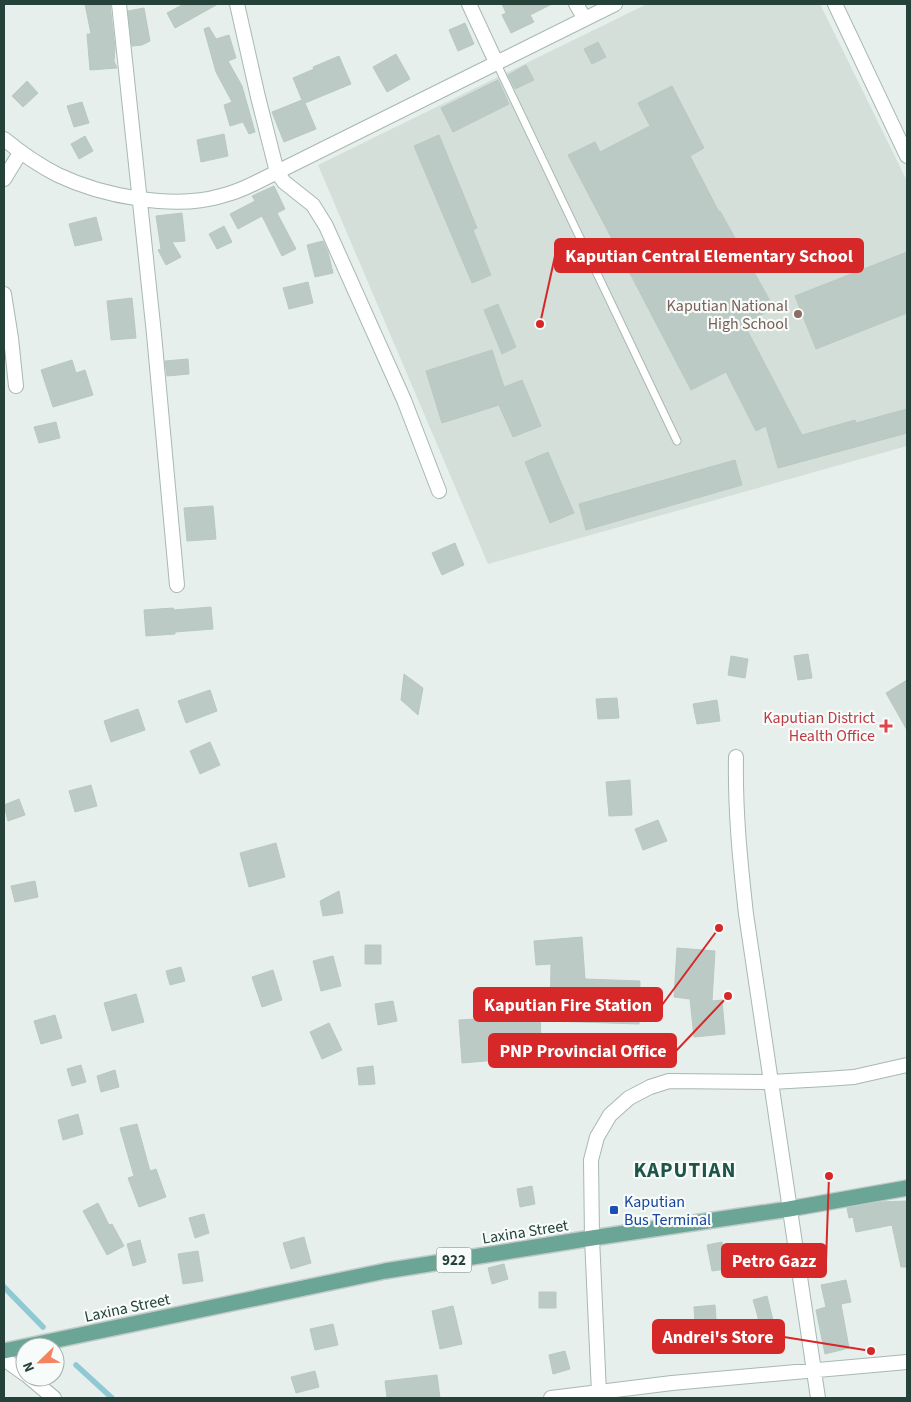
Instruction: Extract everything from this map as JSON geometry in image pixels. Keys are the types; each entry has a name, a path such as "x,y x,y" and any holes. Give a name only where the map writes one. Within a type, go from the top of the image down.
{"main road":[{"name":"Laxina Street","path":"4,1351 385,1271 907,1188"}],"street":[{"path":"119,4 177,585"},
{"path":"237,4 277,172 284,182 312,205 326,226 404,400 439,491"},
{"path":"469,4 496,62"},
{"path":"576,4 585,18"},
{"path":"4,139 20,153 59,175 108,191 139,199 174,202 220,197 236,192 277,172 615,4"},
{"path":"835,4 907,156"},
{"path":"4,179 20,153"},
{"path":"4,294 16,386"},
{"path":"736,757 738,840 746,914 818,1398"},
{"path":"599,1393 592,1238 591,1160 597,1136 610,1115 629,1098 650,1087 669,1081 771,1082 854,1077 907,1065"},
{"path":"4,1359 15,1367"},
{"path":"551,1398 672,1383 907,1362"},
{"path":"40,1387 54,1398"}],"lane":[{"path":"496,62 678,441"}],"shaded area":[{"path":"647,4 820,4 907,181 907,446 488,564 318,165"}],"building":[{"path":"85,4 110,4 115,48 114,61 117,68 90,70 87,34 91,34"},
{"path":"184,4 218,4 175,28 167,13"},
{"path":"502,4 552,4 530,15 534,22 511,33 502,15 506,13"},
{"path":"144,8 150,41 142,45 132,46 128,11"},
{"path":"465,23 474,44 458,51 449,30"},
{"path":"209,27 216,39 229,35 236,58 228,61 242,86 255,132 249,134 243,122 230,126 224,105 232,102 216,72 204,29"},
{"path":"598,42 606,57 592,64 584,49"},
{"path":"396,54 410,79 387,92 373,67"},
{"path":"339,56 351,84 305,103 316,129 284,142 272,112 302,100 293,78"},
{"path":"526,65 534,80 515,89 508,75"},
{"path":"498,80 509,104 453,132 441,108"},
{"path":"27,81 38,93 23,107 12,96"},
{"path":"672,86 704,148 690,156 719,212 774,308 744,324 802,435 855,420 856,423 907,409 907,433 778,468 766,426 756,431 726,372 691,390 568,155 595,142 600,152 650,126 638,103"},
{"path":"82,102 89,123 74,127 67,106"},
{"path":"224,134 228,156 201,162 197,140"},
{"path":"439,135 477,228 473,230 491,275 472,283 414,146"},
{"path":"85,136 93,151 79,159 71,144"},
{"path":"274,186 285,209 277,213 296,249 282,256 262,216 238,229 230,214 255,201 252,196"},
{"path":"182,213 185,241 172,242 181,257 166,265 158,250 161,249 156,216"},
{"path":"96,217 102,240 75,246 69,224"},
{"path":"224,226 232,242 217,249 209,234"},
{"path":"323,241 333,273 315,277 307,245"},
{"path":"907,252 907,313 816,349 795,296"},
{"path":"308,282 313,303 289,309 283,288"},
{"path":"132,298 136,338 111,340 107,301"},
{"path":"498,304 516,347 502,354 484,310"},
{"path":"492,350 504,387 522,380 541,426 513,437 499,405 442,423 426,371"},
{"path":"188,359 189,374 167,376 165,361"},
{"path":"72,360 76,373 85,370 93,395 53,407 41,370"},
{"path":"56,422 60,438 39,443 34,427"},
{"path":"548,452 574,513 550,523 525,462"},
{"path":"735,460 742,485 586,530 579,504"},
{"path":"213,506 216,539 187,541 184,508"},
{"path":"455,543 464,565 442,575 432,553"},
{"path":"211,607 213,629 146,636 144,610"},
{"path":"808,654 812,678 798,680 794,656"},
{"path":"731,656 748,659 745,678 728,675"},
{"path":"404,674 423,688 418,715 401,700"},
{"path":"907,680 907,730 886,693"},
{"path":"210,690 217,711 186,723 178,701"},
{"path":"617,698 619,718 598,719 596,699"},
{"path":"717,700 720,721 697,724 693,704"},
{"path":"138,709 145,730 111,742 104,721"},
{"path":"210,742 220,765 200,774 190,751"},
{"path":"630,780 632,815 609,816 606,782"},
{"path":"91,785 97,806 75,812 69,791"},
{"path":"19,799 25,815 8,821 4,805"},
{"path":"658,820 667,841 643,850 635,829"},
{"path":"276,843 285,877 249,887 240,853"},
{"path":"35,881 38,897 15,902 11,886"},
{"path":"339,891 343,913 323,916 320,901"},
{"path":"582,937 585,979 640,981 639,1024 550,1021 551,964 536,965 534,941"},
{"path":"365,945 381,945 381,964 365,964"},
{"path":"677,948 715,951 712,1001 722,1000 725,1034 694,1037 690,999 674,997"},
{"path":"333,956 341,986 321,991 313,961"},
{"path":"181,967 185,981 170,985 166,971"},
{"path":"273,970 282,1000 262,1007 252,977"},
{"path":"136,994 144,1022 112,1031 104,1003"},
{"path":"393,1001 397,1021 378,1025 375,1004"},
{"path":"55,1015 62,1038 41,1044 34,1021"},
{"path":"540,1015 542,1062 510,1064 510,1059 462,1063 459,1020"},
{"path":"329,1023 342,1050 322,1059 310,1032"},
{"path":"81,1065 86,1082 72,1086 67,1069"},
{"path":"373,1066 375,1084 359,1085 357,1068"},
{"path":"115,1070 119,1087 101,1092 97,1076"},
{"path":"78,1114 83,1134 63,1140 58,1120"},
{"path":"137,1124 150,1171 156,1169 166,1197 139,1207 128,1178 134,1176 120,1128"},
{"path":"532,1186 535,1204 520,1207 517,1189"},
{"path":"907,1201 907,1267 901,1267 892,1225 856,1232 853,1217 849,1218 847,1208 879,1202"},
{"path":"98,1203 109,1225 112,1224 124,1246 107,1255 83,1211"},
{"path":"204,1214 209,1233 195,1238 189,1218"},
{"path":"304,1237 311,1263 291,1269 283,1243"},
{"path":"140,1240 146,1262 133,1266 127,1244"},
{"path":"722,1242 726,1269 712,1271 707,1245"},
{"path":"198,1251 203,1281 183,1284 178,1254"},
{"path":"504,1264 508,1279 492,1284 488,1268"},
{"path":"846,1280 851,1302 841,1304 849,1348 825,1354 816,1310 826,1307 821,1285"},
{"path":"539,1292 556,1292 556,1308 539,1308"},
{"path":"767,1296 775,1328 780,1327 781,1352 760,1353 758,1317 753,1300"},
{"path":"715,1305 718,1350 697,1351 694,1307"},
{"path":"453,1306 462,1344 440,1349 432,1311"},
{"path":"333,1324 338,1345 315,1350 310,1329"},
{"path":"565,1351 570,1369 553,1374 549,1355"},
{"path":"315,1371 319,1387 296,1393 291,1377"},
{"path":"437,1375 440,1398 387,1398 385,1381"}],"waterway":[{"path":"4,1287 43,1327"},
{"path":"76,1365 112,1398"}],"place":[{"name":"Kaputian National High School","path":"798,314"},
{"name":"Kaputian Central Elementary School","path":"540,324"},
{"name":"Kaputian District Health Office","path":"886,726"},
{"name":"Kaputian Fire Station","path":"719,928"},
{"name":"PNP Provincial Office","path":"728,996"},
{"name":"Petro Gazz","path":"829,1176"},
{"name":"Kaputian Bus Terminal","path":"614,1210"},
{"name":"Andrei's Store","path":"871,1351"}],"district":[{"name":"KAPUTIAN","path":"685,1170"}]}
